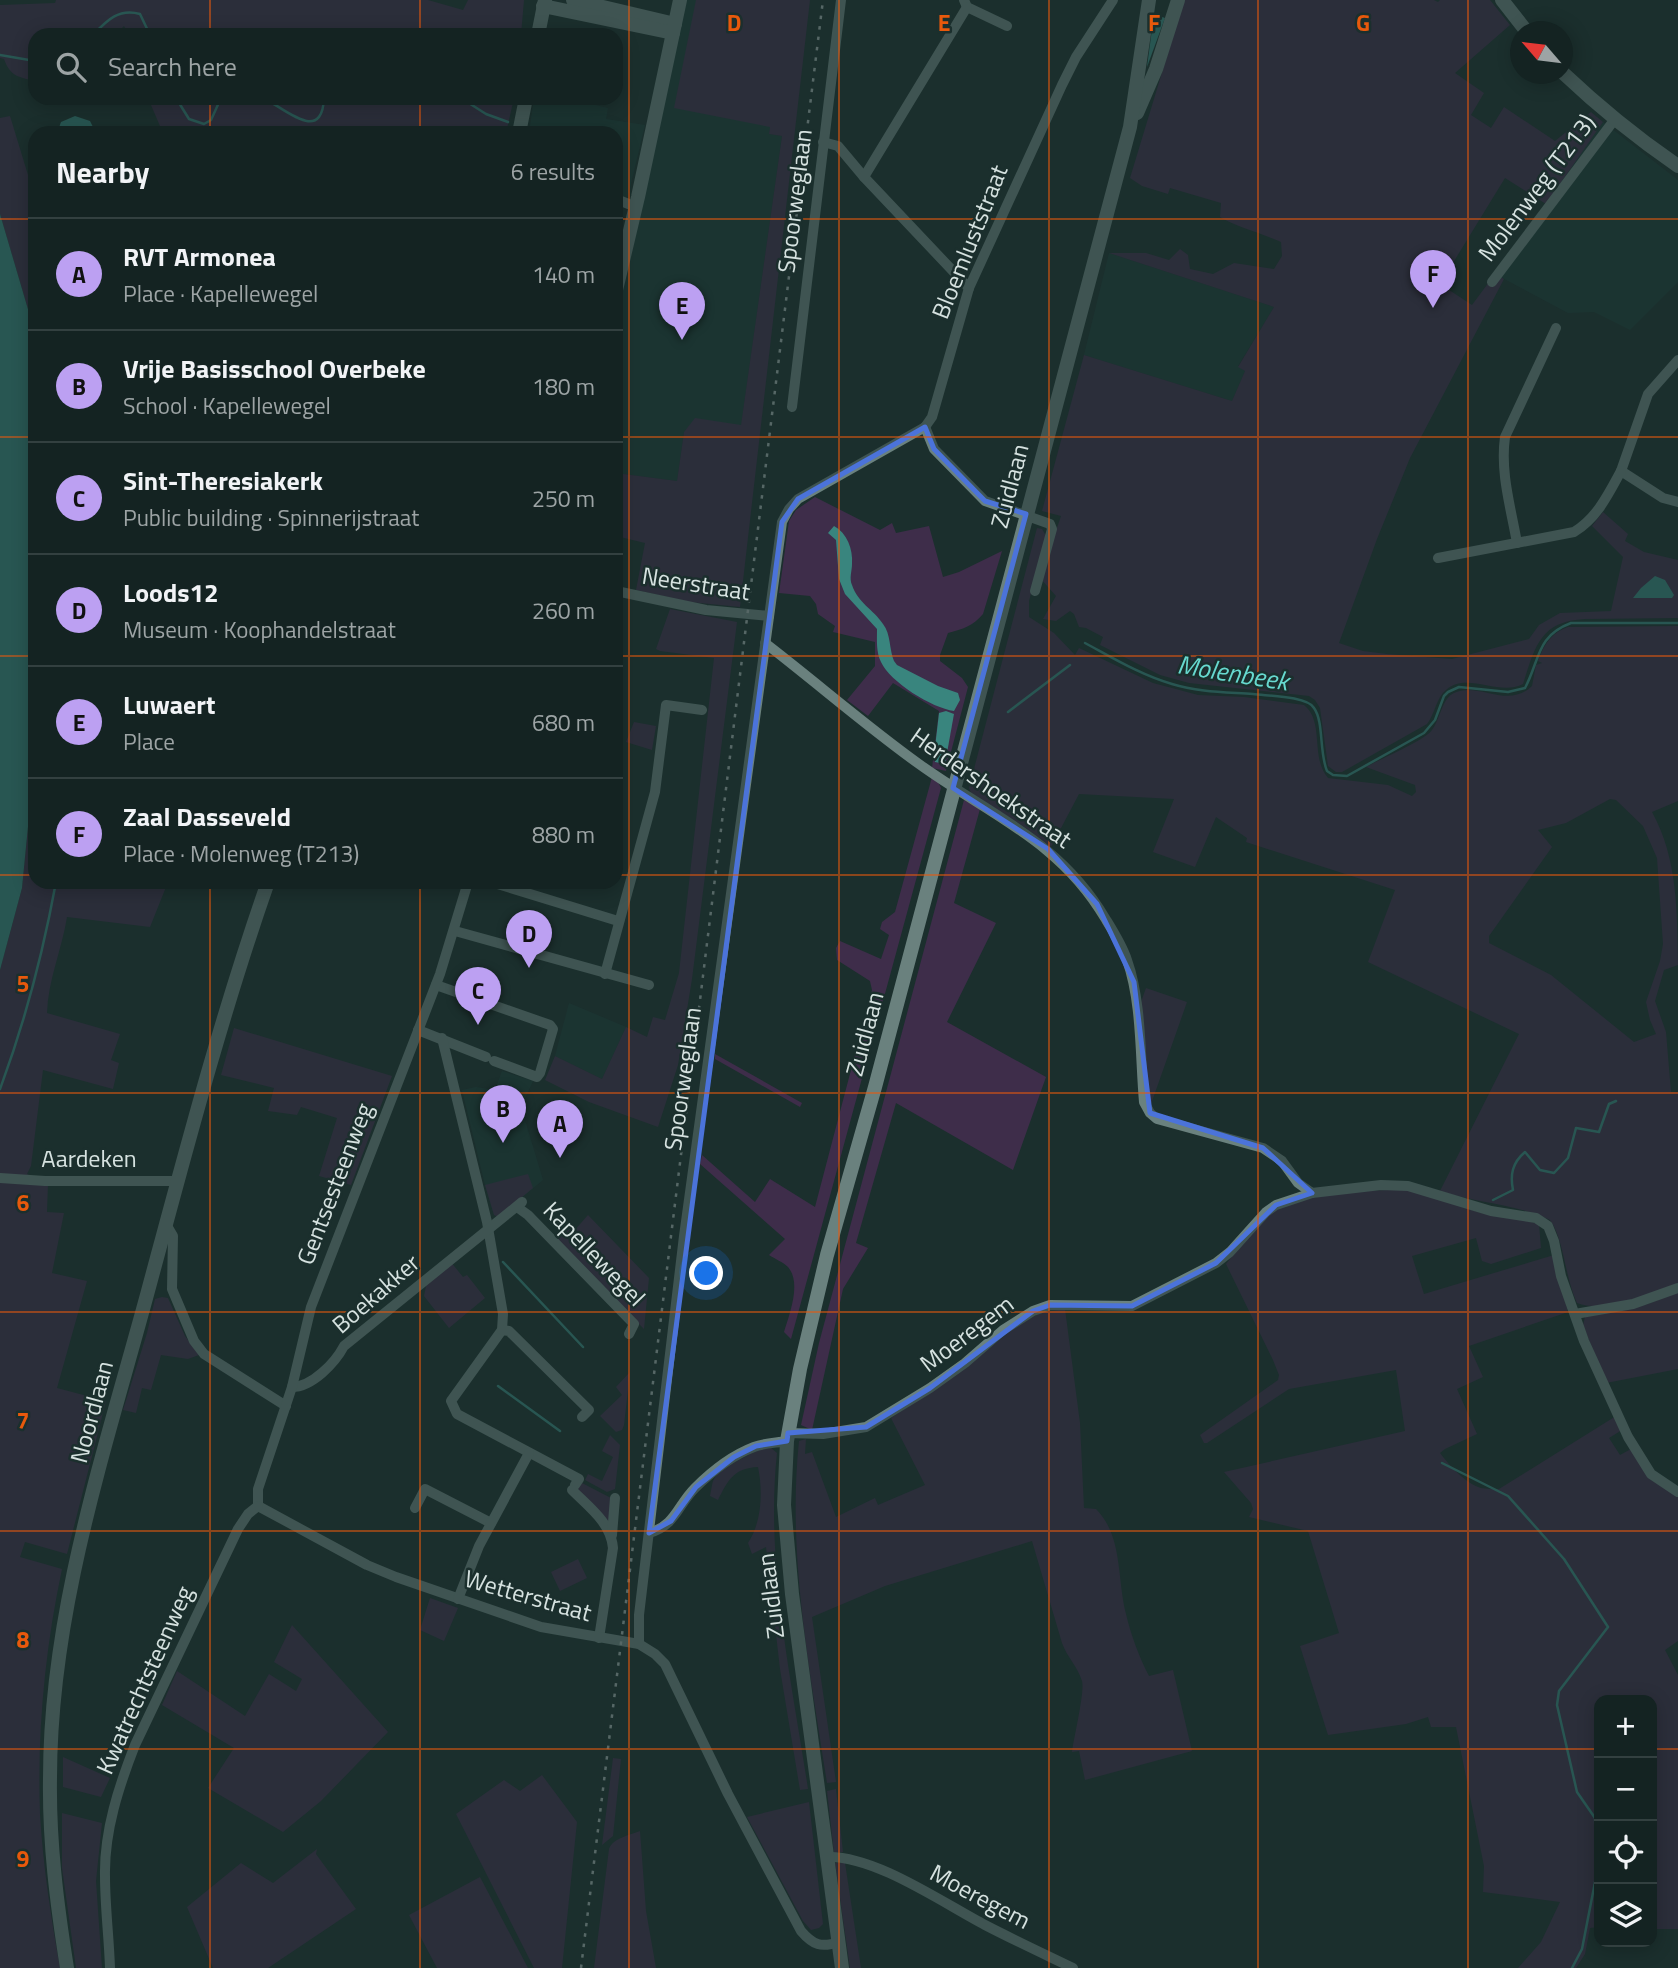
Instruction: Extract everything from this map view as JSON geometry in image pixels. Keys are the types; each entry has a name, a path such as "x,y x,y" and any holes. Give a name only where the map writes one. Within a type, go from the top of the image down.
{"main road":[{"path":"573,0 674,29"},
{"path":"623,261 680,0"},
{"name":"Zuidlaan","path":"842,1968 784,1505 787,1437 827,1255 875,1087 1130,127 1149,0"},
{"name":"Zuidlaan","path":"1130,127 1156,69 1178,0"},
{"path":"1502,0 1518,21"},
{"path":"539,28 544,3 674,29"},
{"path":"1573,81 1615,118 1677,162"},
{"path":"520,126 525,105"},
{"name":"Noordlaan","path":"67,1968 57,1901 50,1776 53,1714 63,1626 82,1537 166,1224 237,970 266,889"}],"street":[{"name":"Spoorweglaan","path":"792,407 841,0"},
{"name":"Bloemluststraat","path":"925,427 935,409 969,288 1062,85 1076,57 1112,0"},
{"path":"864,177 965,4 1007,26"},
{"name":"Molenweg (T213)","path":"1492,282 1615,118"},
{"path":"823,142 838,146 969,288"},
{"path":"623,202 636,207"},
{"path":"1517,543 1505,478 1505,437 1556,328"},
{"path":"1438,558 1574,532 1585,525 1597,514 1621,471 1648,394 1678,360"},
{"name":"Spoorweglaan","path":"639,1644 639,1615 685,1224 782,522 798,499 925,427"},
{"path":"925,427 934,449 985,501 1050,524 1052,529 1035,591"},
{"path":"1621,471 1663,498 1678,502"},
{"name":"Neerstraat","path":"623,593 706,610 769,617"},
{"name":"Herdershoekstraat","path":"765,643 875,731 953,788 1004,818 1048,849 1097,904 1127,958 1134,982 1144,1102 1150,1114 1166,1123 1263,1148 1282,1161 1298,1183 1312,1193"},
{"path":"605,974 655,792 666,705 702,710"},
{"name":"Gentsesteenweg","path":"258,1506 258,1489 292,1387 312,1307 436,985 466,889"},
{"path":"514,889 618,920"},
{"path":"455,931 649,985"},
{"path":"418,1030 537,1077 553,1035 550,1025 436,985"},
{"path":"442,1038 488,1228 503,1314 502,1329 450,1401 457,1414 579,1479 573,1488 606,1525 611,1535"},
{"name":"Aardeken","path":"0,1178 45,1181 178,1181"},
{"path":"1312,1193 1381,1185 1408,1186 1491,1211 1520,1214 1536,1219 1551,1230 1561,1276 1597,1371 1642,1462 1651,1474 1678,1492"},
{"name":"Moeregem","path":"649,1533 671,1521 696,1487 734,1457 756,1446 787,1437 866,1427 930,1388 965,1363 1003,1330 1032,1311 1050,1306 1132,1306 1216,1263 1276,1205 1312,1193"},
{"name":"Kapellewegel","path":"488,1228 501,1221 519,1205 634,1324 629,1334"},
{"path":"166,1224 173,1236 172,1289 191,1334 204,1354 286,1406"},
{"name":"Boekakker","path":"292,1387 302,1387 337,1359 344,1346 488,1228"},
{"path":"1576,1314 1633,1304 1678,1288"},
{"path":"148,1290 172,1289"},
{"path":"502,1329 509,1331 589,1410 582,1417"},
{"path":"458,1599 479,1546 529,1453"},
{"path":"415,1508 425,1489 491,1523"},
{"path":"598,1638 612,1548 615,1498"},
{"name":"Wetterstraat","path":"258,1506 367,1565 458,1599 541,1627 639,1644"},
{"name":"Kwatrechtsteenweg","path":"110,1968 105,1874 115,1803 122,1777 227,1550 248,1514 258,1506"},
{"path":"639,1644 656,1654 665,1664 728,1794 801,1931 819,1946 839,1942"},
{"name":"Moeregem","path":"827,1857 839,1856 857,1861 902,1879 999,1933 1073,1968"}],"highlighted area":[{"path":"925,427 934,449 985,501 1026,514 953,788 1048,849 1097,904 1134,982 1150,1113 1263,1148 1312,1193 1276,1205 1216,1263 1132,1306 1050,1305 1033,1311 930,1388 866,1427 788,1433 787,1441 756,1446 734,1457 696,1487 671,1521 649,1533 782,522 798,499"}],"shaded area":[{"path":"56,0 428,0 463,10 468,0 524,0 522,28 28,28 28,79 15,75 4,59 0,58 0,5 55,3"},
{"path":"685,0 778,0 784,45 769,134 782,136 741,426 693,422 684,432 677,481 623,474 623,283"},
{"path":"696,0 810,0 740,607 690,602 636,590 645,543 623,538 623,474 677,481 684,432 695,418 741,425 782,136 769,134 770,127 674,108"},
{"path":"1184,0 1490,0 1510,25 1455,73 1484,93 1471,115 1491,128 1504,107 1555,141 1591,112 1603,122 1546,204 1505,178 1440,284 1472,305 1495,274 1504,279 1410,458 1339,643 1363,651 1452,659 1529,639 1539,625 1560,613 1611,611 1623,557 1592,526 1603,512 1628,534 1625,541 1644,552 1678,560 1678,618 1585,619 1558,625 1542,638 1536,648 1523,684 1504,688 1473,683 1454,685 1443,693 1427,724 1342,772 1336,772 1328,766 1320,708 1309,696 1189,683 1160,675 1100,645 1103,637 1079,627 1070,611 1056,621 1043,619 1056,596 1040,578 1061,516 1042,511 1084,355 1232,401 1245,371 1238,367 1274,307 1109,253 1146,253 1169,260 1180,249 1188,255 1190,269 1213,274 1234,263 1274,269 1282,256 1281,242 1220,217 1221,203 1170,188 1168,194 1142,186 1130,178"},
{"path":"151,105 512,105 508,126 160,126"},
{"path":"533,105 595,105 608,108 606,119 645,125 627,200 623,199 623,126 530,126"},
{"path":"10,116 28,175 28,309 0,214 0,118"},
{"path":"1603,122 1678,180 1678,282 1630,330 1594,312 1568,313 1495,274"},
{"path":"1109,253 1274,307 1238,366 1245,371 1232,401 1084,355"},
{"path":"815,497 880,530 892,523 896,533 929,526 943,577 1002,551 983,614 967,626 948,633 940,655 940,661 962,678 968,687 946,771 932,768 939,711 893,683 868,716 847,700 875,666 875,642 833,632 835,626 818,614 816,604 810,596 779,593 789,521 796,510"},
{"path":"1037,528 1042,529 1046,536 1029,601 1029,617 1054,633 1075,655 1079,648 1153,683 1198,695 1244,697 1304,705 1314,721 1320,760 1328,778 1388,785 1412,796 1416,792 1415,785 1366,767 1432,730 1444,704 1454,693 1473,690 1513,696 1523,693 1532,686 1536,665 1542,663 1538,661 1546,645 1553,636 1568,627 1678,626 1678,801 1652,812 1667,848 1676,906 1678,965 1664,970 1655,1001 1666,1032 1671,1092 1678,1092 1678,1283 1615,1304 1589,1306 1577,1303 1558,1237 1550,1220 1524,1210 1440,1191 1519,1034 1368,962 1395,890 1246,842 1247,838 1216,817 1195,867 1153,852 1174,799 1079,794 1051,847 971,793 969,788","holes":["1610,799 1616,800 1643,826 1657,858 1663,944 1646,1002 1656,1034 1634,1042 1551,975 1489,943 1489,936 1552,847 1538,830 1566,823"]},
{"path":"670,609 737,622 692,979 678,1065 658,1127 589,1102 545,1080 555,1056 602,1079 626,1027 647,1037 653,1017 665,1020 679,973 714,658 656,649"},
{"path":"634,722 656,726 652,750 626,742"},
{"path":"932,777 941,788 791,1339 784,1332 793,1299 792,1274 786,1265 769,1255 785,1239 700,1164 702,1155 755,1202 770,1179 815,1207 872,990 870,981 837,960 836,948 840,941 881,959 889,935 880,929 882,922 895,912"},
{"path":"964,800 980,809 954,903 996,923 947,1022 1046,1077 1013,1170 896,1103 856,1243 868,1248 843,1289 812,1430 801,1425 819,1343"},
{"path":"28,827 28,889 165,889 150,927 67,917 52,977 47,1013 120,1034 111,1060 119,1063 113,1089 43,1070 31,1166 27,1174 48,1184 47,1212 64,1213 52,1273 87,1281 57,1388 106,1401 67,1554 25,1542 20,1557 62,1569 44,1691 39,1783 45,1872 60,1968 0,1968 0,970 22,888"},
{"path":"1146,988 1187,1002 1150,1107 1147,1101 1140,1005"},
{"path":"569,1003 626,1027 602,1079 555,1056"},
{"path":"234,1028 392,1076 351,1185 319,1176 337,1118 301,1107 297,1115 268,1111 274,1088 221,1075"},
{"path":"715,1054 802,1103 800,1107 715,1059"},
{"path":"502,1071 533,1081 521,1107 543,1180 498,1217 494,1215 485,1185 462,1090 476,1087 495,1090"},
{"path":"528,1174 533,1188 498,1217 494,1215 485,1185"},
{"path":"1408,1189 1481,1213 1539,1224 1541,1248 1491,1264 1482,1261 1476,1238 1412,1256 1424,1294 1554,1255 1568,1312 1469,1346 1483,1377 1457,1389 1477,1434 1440,1453 1448,1463 1475,1486 1499,1489 1616,1416 1622,1430 1609,1438 1620,1455 1631,1449 1651,1480 1678,1496 1678,1641 1665,1650 1678,1675 1678,1929 1657,1929 1657,1695 1594,1695 1594,1928 1590,1928 1585,1954 1576,1968 1518,1968 1541,1942 1560,1902 1483,1892 1484,1866 1456,1727 1431,1727 1428,1717 1406,1724 1328,1735 1300,1646 1339,1633 1308,1531 1249,1517 1253,1509 1251,1503 1224,1472 1405,1431 1396,1370 1289,1389 1207,1443 1204,1443 1200,1435 1278,1380 1279,1375 1226,1264 1261,1223 1285,1205 1318,1197"},
{"path":"588,1215 649,1278 644,1329 554,1238 567,1225 574,1231"},
{"path":"450,1261 463,1277 467,1275 485,1298 449,1328 424,1296 427,1281"},
{"path":"1678,1292 1678,1369 1606,1383 1583,1325 1585,1317 1648,1304"},
{"path":"168,1298 185,1336 199,1355 188,1359 161,1355 151,1390 142,1388 136,1413 123,1410 155,1299"},
{"path":"1065,1309 1080,1423 1084,1508 1096,1509 1111,1532 1128,1622 1149,1676 1173,1670 1192,1751 1085,1780 1079,1751 1072,1752 1081,1704 1082,1681 1062,1643 1032,1541 885,1586 812,1617 836,1782 827,1783 798,1570 796,1484 799,1441 806,1439 805,1454 812,1452 836,1517 875,1498 878,1505 925,1485 891,1418 964,1369 1014,1328 1040,1313"},
{"path":"630,1372 624,1425 622,1430 616,1432 600,1416 622,1395 616,1387"},
{"path":"610,1435 620,1445 615,1489 607,1492 585,1480 588,1474 602,1481 613,1457 602,1451"},
{"path":"770,1447 777,1453 774,1495 777,1579 808,1789 800,1790 780,1669 766,1547 752,1554 748,1543 756,1526 760,1506 758,1467 743,1470 733,1476 718,1500 710,1496 714,1479 724,1470 748,1455"},
{"path":"582,1483 611,1498 610,1528 576,1491"},
{"path":"578,1559 587,1578 560,1591 551,1572"},
{"path":"430,1598 458,1608 444,1641 420,1630"},
{"path":"292,1625 388,1732 321,1801 283,1832 208,1788 234,1748 162,1705 177,1671 245,1716 269,1674 296,1691 302,1679 274,1662"},
{"path":"63,1757 110,1778 101,1797 63,1787"},
{"path":"613,1758 621,1759 613,1836 602,1845"},
{"path":"542,1775 577,1822 562,1968 534,1968 456,1814 504,1780 520,1791"},
{"path":"836,1789 843,1852 834,1853 827,1791"},
{"path":"809,1802 823,1924 811,1930 803,1921 747,1817"},
{"path":"62,1813 102,1823 96,1881 102,1968 76,1968 62,1868"},
{"path":"640,1831 646,1911 656,1968 594,1968 609,1849 618,1840"},
{"path":"317,1849 316,1854 356,1909 268,1968 213,1968 187,1907 241,1863 273,1883"},
{"path":"835,1863 845,1863 861,1968 850,1968"},
{"path":"480,1877 528,1968 437,1968 409,1915"}],"water":[{"path":"1154,14 1165,18 1147,67"},
{"path":"75,116 90,121 92,126 60,126 61,122"},
{"path":"0,214 28,309 28,827 22,888 0,970"},
{"path":"834,526 846,537 850,547 851,580 855,591 886,628 894,661 938,686 958,693 960,700 954,711 935,705 913,693 886,670 878,654 877,629 845,594 839,579 836,540 828,533"},
{"path":"1655,576 1665,580 1674,595 1672,598 1633,598 1641,588"},
{"path":"946,711 954,714 945,764 935,762 934,756 939,713"}],"waterway":[{"name":"Molenbeek","path":"100,28 114,17 126,13 140,14 147,28"},
{"name":"Molenbeek","path":"0,55 28,60"},
{"name":"Molenbeek","path":"180,105 189,119 204,124 211,120 218,105"},
{"name":"Molenbeek","path":"275,105 309,121 316,119 322,112 323,105"},
{"name":"Molenbeek","path":"472,105 486,114 508,122"},
{"name":"Molenbeek","path":"1085,643 1138,671 1182,687 1286,697 1310,704 1319,721 1327,771 1333,775 1347,776 1424,733 1435,720 1448,692 1459,687 1508,692 1525,688 1540,650 1560,628 1571,623 1678,623"},
{"name":"Molenbeek","path":"1008,712 1070,665"},
{"path":"0,1089 32,987 55,889"},
{"path":"1493,1200 1513,1190 1513,1170 1517,1160 1525,1152 1540,1170 1554,1173 1568,1158 1576,1128 1599,1132 1609,1104 1616,1101"},
{"path":"503,1262 583,1347"},
{"path":"498,1386 560,1431"},
{"path":"1442,1463 1508,1496 1564,1559 1608,1627 1559,1691 1557,1705 1577,1792 1595,1818 1597,1872 1582,1949 1572,1968"}],"railway":[{"path":"581,1968 823,0"}],"place":[{"name":"Zaal Dasseveld","path":"1433,308"},
{"name":"Luwaert","path":"682,340"},
{"name":"Loods12","path":"529,968"},
{"name":"Sint-Theresiakerk","path":"478,1025"},
{"name":"Vrije Basisschool Overbeke","path":"503,1143"},
{"name":"RVT Armonea","path":"560,1158"}]}
